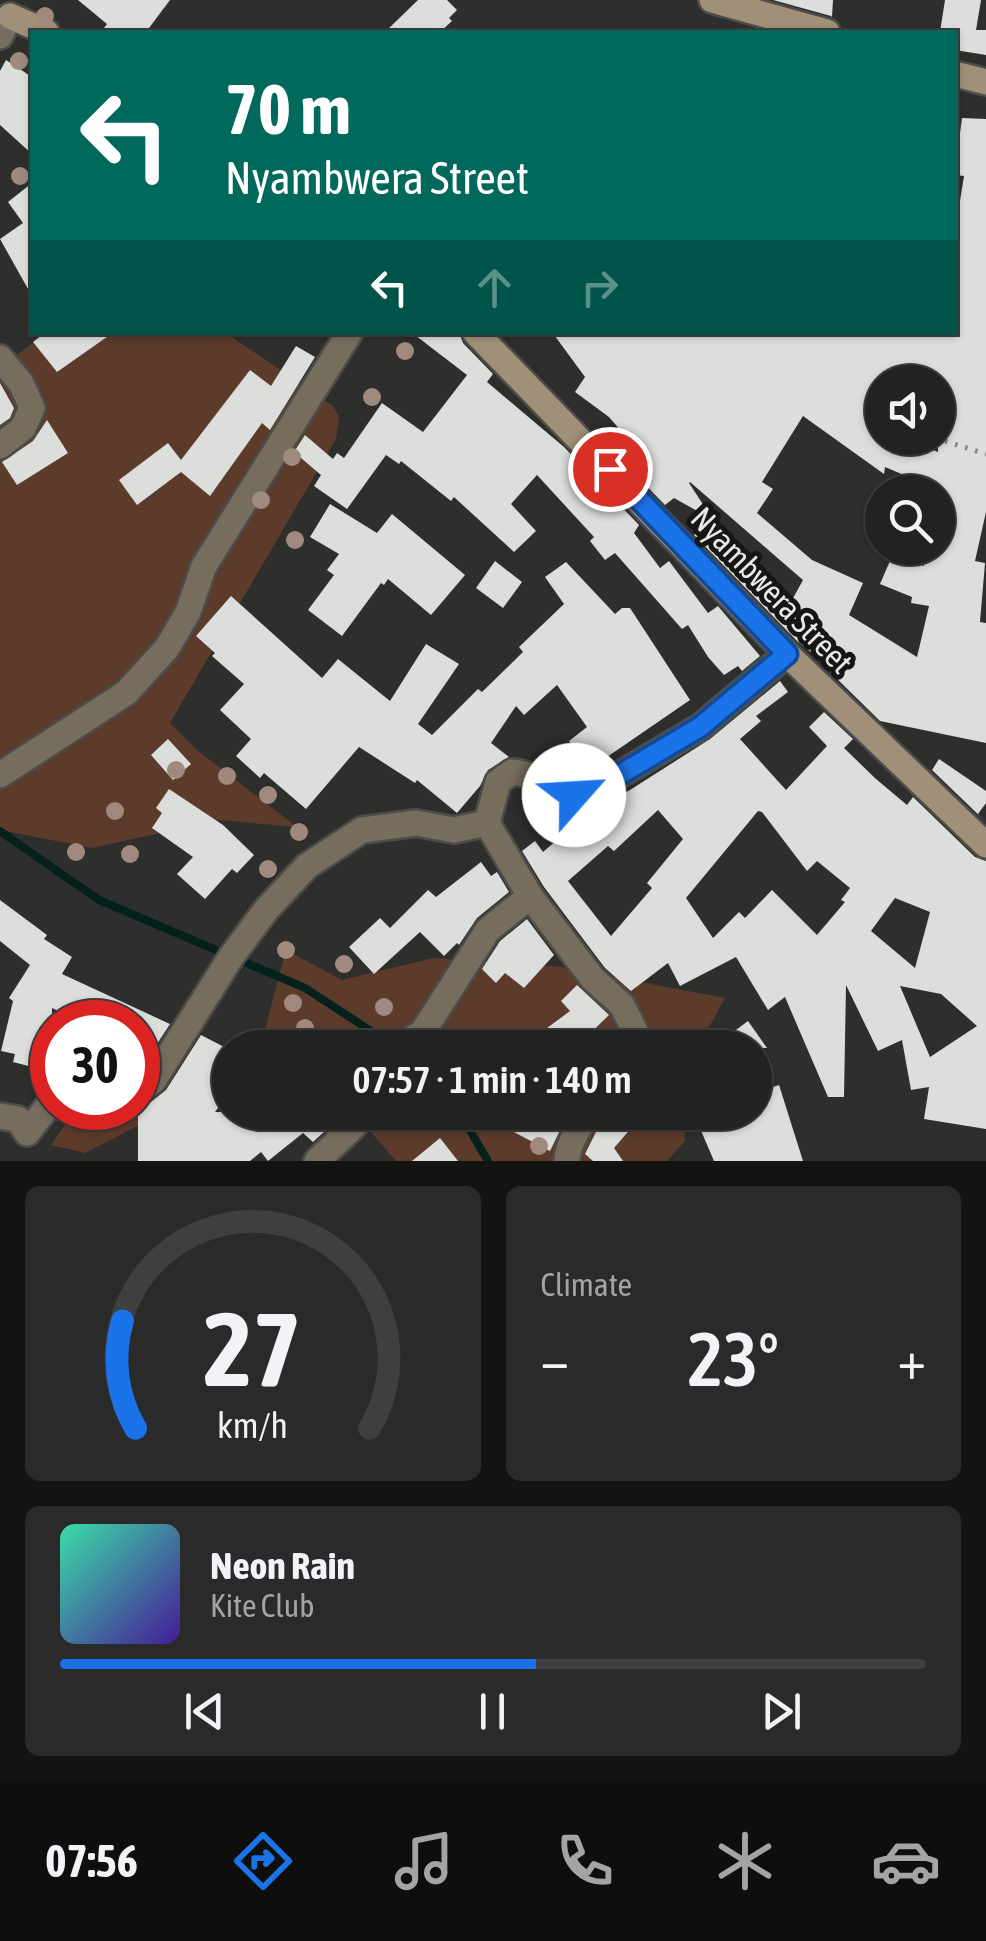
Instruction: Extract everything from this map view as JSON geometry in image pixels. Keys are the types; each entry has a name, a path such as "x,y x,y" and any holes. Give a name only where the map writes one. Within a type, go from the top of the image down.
{"street":[{"path":"712,0 820,30"},
{"path":"10,16 42,30"},
{"path":"958,75 986,82"},
{"path":"0,774 126,693 167,648 188,612 204,566 348,335"},
{"name":"Nyambwera Street","path":"477,335 787,654 986,845"},
{"path":"0,358 21,383 32,408 23,428 0,446"},
{"path":"634,1030 622,1005 593,979 530,896 487,824 498,782 512,772 525,772 574,795 587,794 700,727 787,654"},
{"path":"160,1069 242,941 307,866 362,830 416,823 454,830 487,824"},
{"path":"424,1030 488,930 530,896"},
{"path":"0,1116 18,1118 27,1133 30,1129"},
{"path":"313,1160 349,1130"},
{"path":"567,1161 577,1130"}],"path":[{"path":"955,444 986,454"}],"shaded area":[{"path":"43,335 229,335 333,406 339,417 336,439 170,723 197,750 297,827 219,820 92,848 0,830 0,368"},
{"path":"286,950 342,980 433,958 561,967 725,998 707,1030 265,1030"},
{"path":"62,1130 130,1130 85,1153 51,1145"},
{"path":"685,1130 685,1141 667,1161 396,1161 370,1131"}],"building":[{"path":"78,0 170,0 148,30 102,30 107,24"},
{"path":"418,0 447,0 457,10 442,30 387,30"},
{"path":"773,0 833,0 832,17 831,16"},
{"path":"945,0 981,0 976,30 986,30 986,55 958,50 958,30 940,30"},
{"path":"6,60 30,76 30,152 0,125 0,71"},
{"path":"962,118 986,119 986,512 975,561 985,563 980,622 986,623 986,743 880,721 830,672 832,668 798,642 694,535 708,517 674,498 665,505 623,462 638,451 609,417 575,392 585,377 554,335 958,335 958,213 964,176 958,175","holes":["690,482 803,580 780,622 689,483"]},
{"path":"30,185 30,292 0,239 23,223 8,202"},
{"path":"42,335 110,335 57,372 33,342"},
{"path":"415,335 460,335 493,374 487,382 564,447 639,525 634,533 660,568 669,561 708,613 718,606 760,656 742,671 738,666 724,675 688,625 682,629 615,553 605,560 590,541 594,537 537,475 511,504 536,531 514,552 454,497 451,501 401,461 399,464 386,455 347,509 314,486 321,475 294,452 305,435 333,459 337,453 344,458 382,403 423,432 467,375"},
{"path":"296,346 315,357 270,430 262,423 210,496 181,472 137,505 119,480 168,443 181,460 250,370 271,386"},
{"path":"0,383 14,408 10,418 0,425"},
{"path":"47,420 68,453 17,485 2,462 33,441"},
{"path":"330,504 377,533 392,514 465,575 431,615 388,579 342,636 308,610 334,575 327,570 339,554 310,537"},
{"path":"495,561 522,582 503,608 476,588"},
{"path":"566,562 615,614 630,608 690,700 591,768 569,741 587,727 557,685 524,715 516,706 491,743 509,757 488,770 457,813 417,780 415,783 359,747 306,809 264,773 260,778 236,756 251,739 220,710 244,684 196,636 231,596 322,678 338,659 390,701 426,644 459,664 418,724 432,735 523,652 519,647 564,604 545,577"},
{"path":"780,681 788,692 756,716 761,721 740,739 786,790 827,746 809,727 824,712 853,739 844,748 876,779 907,805 913,797 975,857 986,861 986,1129 924,1119 929,1087 911,1090 902,1040 878,1051 846,985 844,1097 828,1097 785,997 768,1010 736,957 680,986 668,963 631,991 605,968 544,887 522,851 535,841 543,852 594,808 710,739","holes":["658,810 683,839 647,883 652,888 611,936 568,881 608,846 614,851","758,811 807,871 817,861 850,888 841,900 845,902 817,935 772,890 745,918 739,912 713,938 686,898","895,898 930,912 915,968 871,931","900,986 941,994 977,1026 930,1057"]},
{"path":"168,739 191,764 173,780 151,755"},
{"path":"939,759 986,791 986,803 978,814 986,822 932,770"},
{"path":"169,789 223,825 254,855 237,873 232,869 205,899 177,874 193,857 152,828 162,813 156,808"},
{"path":"481,862 491,876 497,872 509,892 477,918 459,945 444,956 420,932 374,974 349,947 380,918 390,928 428,890 436,897"},
{"path":"0,900 47,935 44,939 72,957 62,974 118,1000 30,1000 30,1066 13,1062 15,1054 1,1051 13,1001 9,998 30,965 0,941"},
{"path":"527,919 554,955 524,988 505,973 496,983 482,969 500,941"},
{"path":"577,985 609,1015 594,1030 544,1030 570,1011 561,1001"},
{"path":"160,1019 170,1024 160,1040"},
{"path":"748,1021 754,1030 736,1030"},
{"path":"201,1035 212,1041 212,1130 326,1130 313,1142 303,1133 268,1161 261,1152 250,1161 138,1161 138,1130 160,1130 160,1095"},
{"path":"779,1085 803,1161 714,1161 701,1130 772,1130 772,1087"},
{"path":"510,1130 560,1130 550,1151"},
{"path":"597,1130 630,1130 614,1148 623,1161 593,1161 585,1154"},
{"path":"440,1138 458,1161 412,1161"}],"waterway":[{"path":"0,831 99,900 305,988 369,1030"},
{"path":"470,1130 488,1161"}],"route":[{"path":"574,795 587,794 700,727 787,654 610,469"}]}
